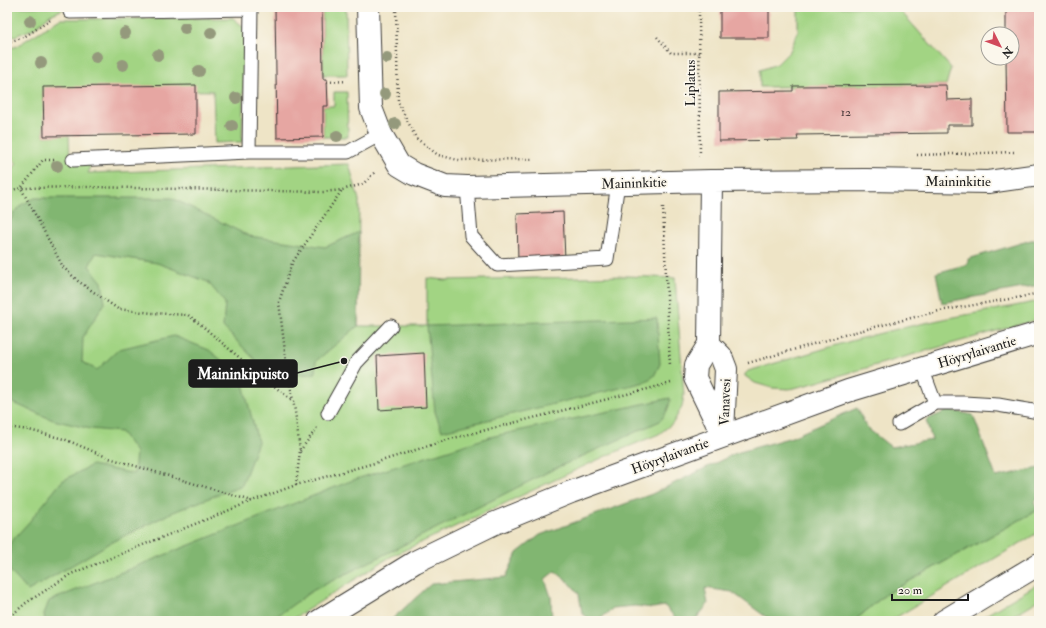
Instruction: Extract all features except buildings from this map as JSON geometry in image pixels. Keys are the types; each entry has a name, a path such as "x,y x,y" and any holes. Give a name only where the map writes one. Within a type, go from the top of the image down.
{"main road":[{"name":"Maininkitie","path":"368,7 371,108 381,134 399,165 414,174 445,186 467,187 711,181 866,180 988,182 1039,175"},
{"path":"695,378 696,365 709,344 711,181"},
{"name":"Höyrylaivantie","path":"319,621 415,562 494,524 571,492 848,391 1039,333"},
{"name":"Vanavesi","path":"709,344 722,356 726,369 723,436"},
{"name":"Vanavesi","path":"695,378 723,436"},
{"path":"944,621 1039,564"}],"lane":[{"path":"70,12 251,8 249,152"},
{"path":"73,160 249,152 348,152 381,134"},
{"path":"467,187 471,236 497,265 607,259 618,183"},
{"path":"328,413 356,363 391,326"},
{"path":"922,368 935,403"},
{"path":"899,424 935,403 964,402 998,405 1039,412"}],"path":[{"name":"Liplatus","path":"699,7 700,159"},
{"path":"7,43 24,37 59,14 70,12"},
{"path":"657,37 671,53 700,53"},
{"path":"327,82 334,82"},
{"path":"21,188 43,160 73,160"},
{"path":"7,191 21,188 88,187 323,192 342,190 362,184 379,169"},
{"path":"21,188 63,267 78,281 118,309 188,315 293,401"},
{"path":"296,485 300,451 287,368 279,302 292,264 342,190"},
{"path":"726,369 851,333 939,311 1039,293"},
{"path":"7,619 26,603 71,574 296,485 378,462 450,439 695,378"},
{"path":"300,451 328,413"},
{"path":"7,427 29,430 64,439 109,458 252,502"}],"green space":[{"path":"7,7 68,7 50,15 33,29 7,39"},
{"path":"322,7 346,7 347,75 323,75"},
{"path":"798,7 897,7 951,68 946,85 760,87 760,70 777,64 790,51 798,32"},
{"path":"233,18 245,28 242,142 215,143 213,91 43,88 44,136 69,135 70,162 91,161 88,173 349,164 359,200 358,326 427,326 427,278 445,280 626,276 675,278 684,395 682,407 673,423 659,434 606,456 390,557 290,621 7,621 7,174 17,164 7,152 7,48 15,47 60,19"},
{"path":"334,92 347,92 348,137 323,137 323,106 334,106"},
{"path":"35,198 172,198 249,236 325,247 359,232 358,326 316,361 315,374 271,376 223,327 225,303 208,282 157,263 96,253 89,266 102,282 105,303 83,337 82,362 97,370 119,349 174,336 209,350 241,376 258,442 242,485 171,513 110,543 28,591 9,570 10,543 62,481 92,465 134,474 136,452 121,432 91,429 53,420 9,401 7,364 7,227 14,213 21,205"},
{"path":"1031,240 1039,240 1039,285 942,303 936,273 968,264 968,259"},
{"path":"1039,301 1039,319 807,385 789,389 772,388 755,383 745,376 748,371 877,334"},
{"path":"657,318 660,364 654,376 645,382 442,431 435,412 427,326"},
{"path":"670,398 667,410 660,421 552,470 312,591 270,621 45,621 44,614 49,601 353,480 490,437"},
{"path":"857,408 867,428 891,447 932,440 926,420 949,410 973,415 996,477 1039,468 1039,497 1035,502 1038,510 886,594 854,621 778,621 766,617 732,592 705,588 708,604 696,619 692,621 678,621 665,606 653,608 635,606 613,608 598,621 592,621 582,613 579,594 571,584 555,571 545,579 551,597 552,621 390,621 431,584 506,577 517,553 540,535 652,494 736,453 792,437"},
{"path":"1039,509 1039,532 890,621 854,621 886,594"},
{"path":"1039,583 1039,600 1004,621 976,621"}],"place":[{"name":"Maininkipuisto","path":"344,361"}]}
